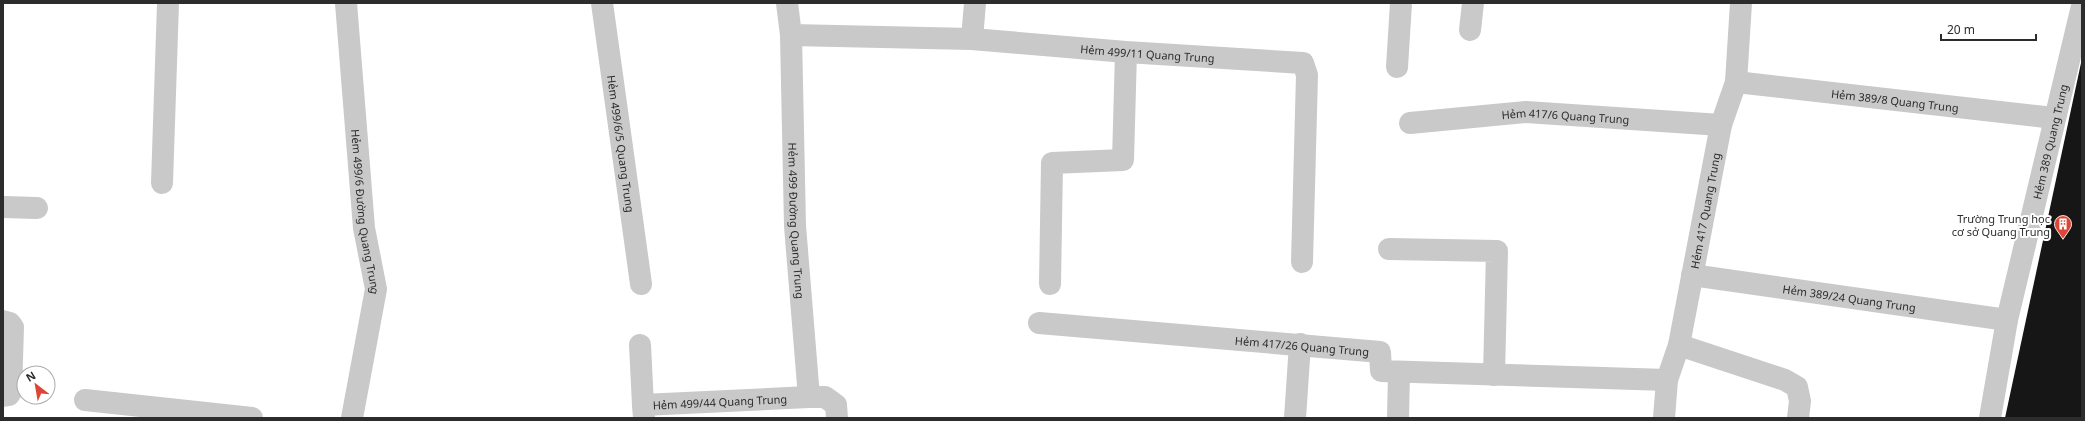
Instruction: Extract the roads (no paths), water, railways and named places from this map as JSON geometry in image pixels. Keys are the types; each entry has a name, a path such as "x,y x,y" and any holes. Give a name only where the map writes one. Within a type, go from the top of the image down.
{"street":[{"path":"162,183 168,3"},
{"name":"Hẻm 499/6 Đường Quang Trung","path":"346,3 364,228 376,289 352,418"},
{"name":"Hẻm 499/6/5 Quang Trung","path":"602,3 641,284"},
{"name":"Hẻm 499 Đường Quang Trung","path":"787,3 791,35 794,226 809,397"},
{"path":"972,39 975,3"},
{"path":"1396,67 1401,3"},
{"path":"1470,30 1473,3"},
{"name":"Hẻm 417 Quang Trung","path":"1664,418 1667,380 1680,345 1721,125 1736,82 1741,3"},
{"name":"Hẻm 389 Quang Trung","path":"1990,418 2007,320 2054,118 2082,6"},
{"name":"Hẻm 499/11 Quang Trung","path":"791,35 972,39 1126,52 1303,63 1307,75 1302,262"},
{"path":"1050,284 1052,164 1123,160 1126,52"},
{"name":"Hẻm 389/8 Quang Trung","path":"1736,82 2054,118"},
{"name":"Hẻm 417/6 Quang Trung","path":"1410,123 1526,112 1721,125"},
{"path":"3,207 37,208"},
{"path":"1389,249 1497,251 1494,375"},
{"name":"Hẻm 389/24 Quang Trung","path":"1692,275 2007,320"},
{"path":"3,321 10,323 13,327 11,392 9,395 3,396"},
{"name":"Hẻm 417/26 Quang Trung","path":"1039,323 1380,352 1381,371 1667,380"},
{"path":"1295,418 1300,344"},
{"path":"640,345 644,411"},
{"path":"1680,345 1785,380 1798,387 1800,401 1798,418"},
{"path":"1398,418 1399,372"},
{"path":"809,397 825,397 836,405 837,418"},
{"name":"Hẻm 499/44 Quang Trung","path":"644,411 809,397"},
{"path":"85,400 252,418"}],"place":[{"name":"Trường Trung học cơ sở Quang Trung","path":"2063,239"}]}
